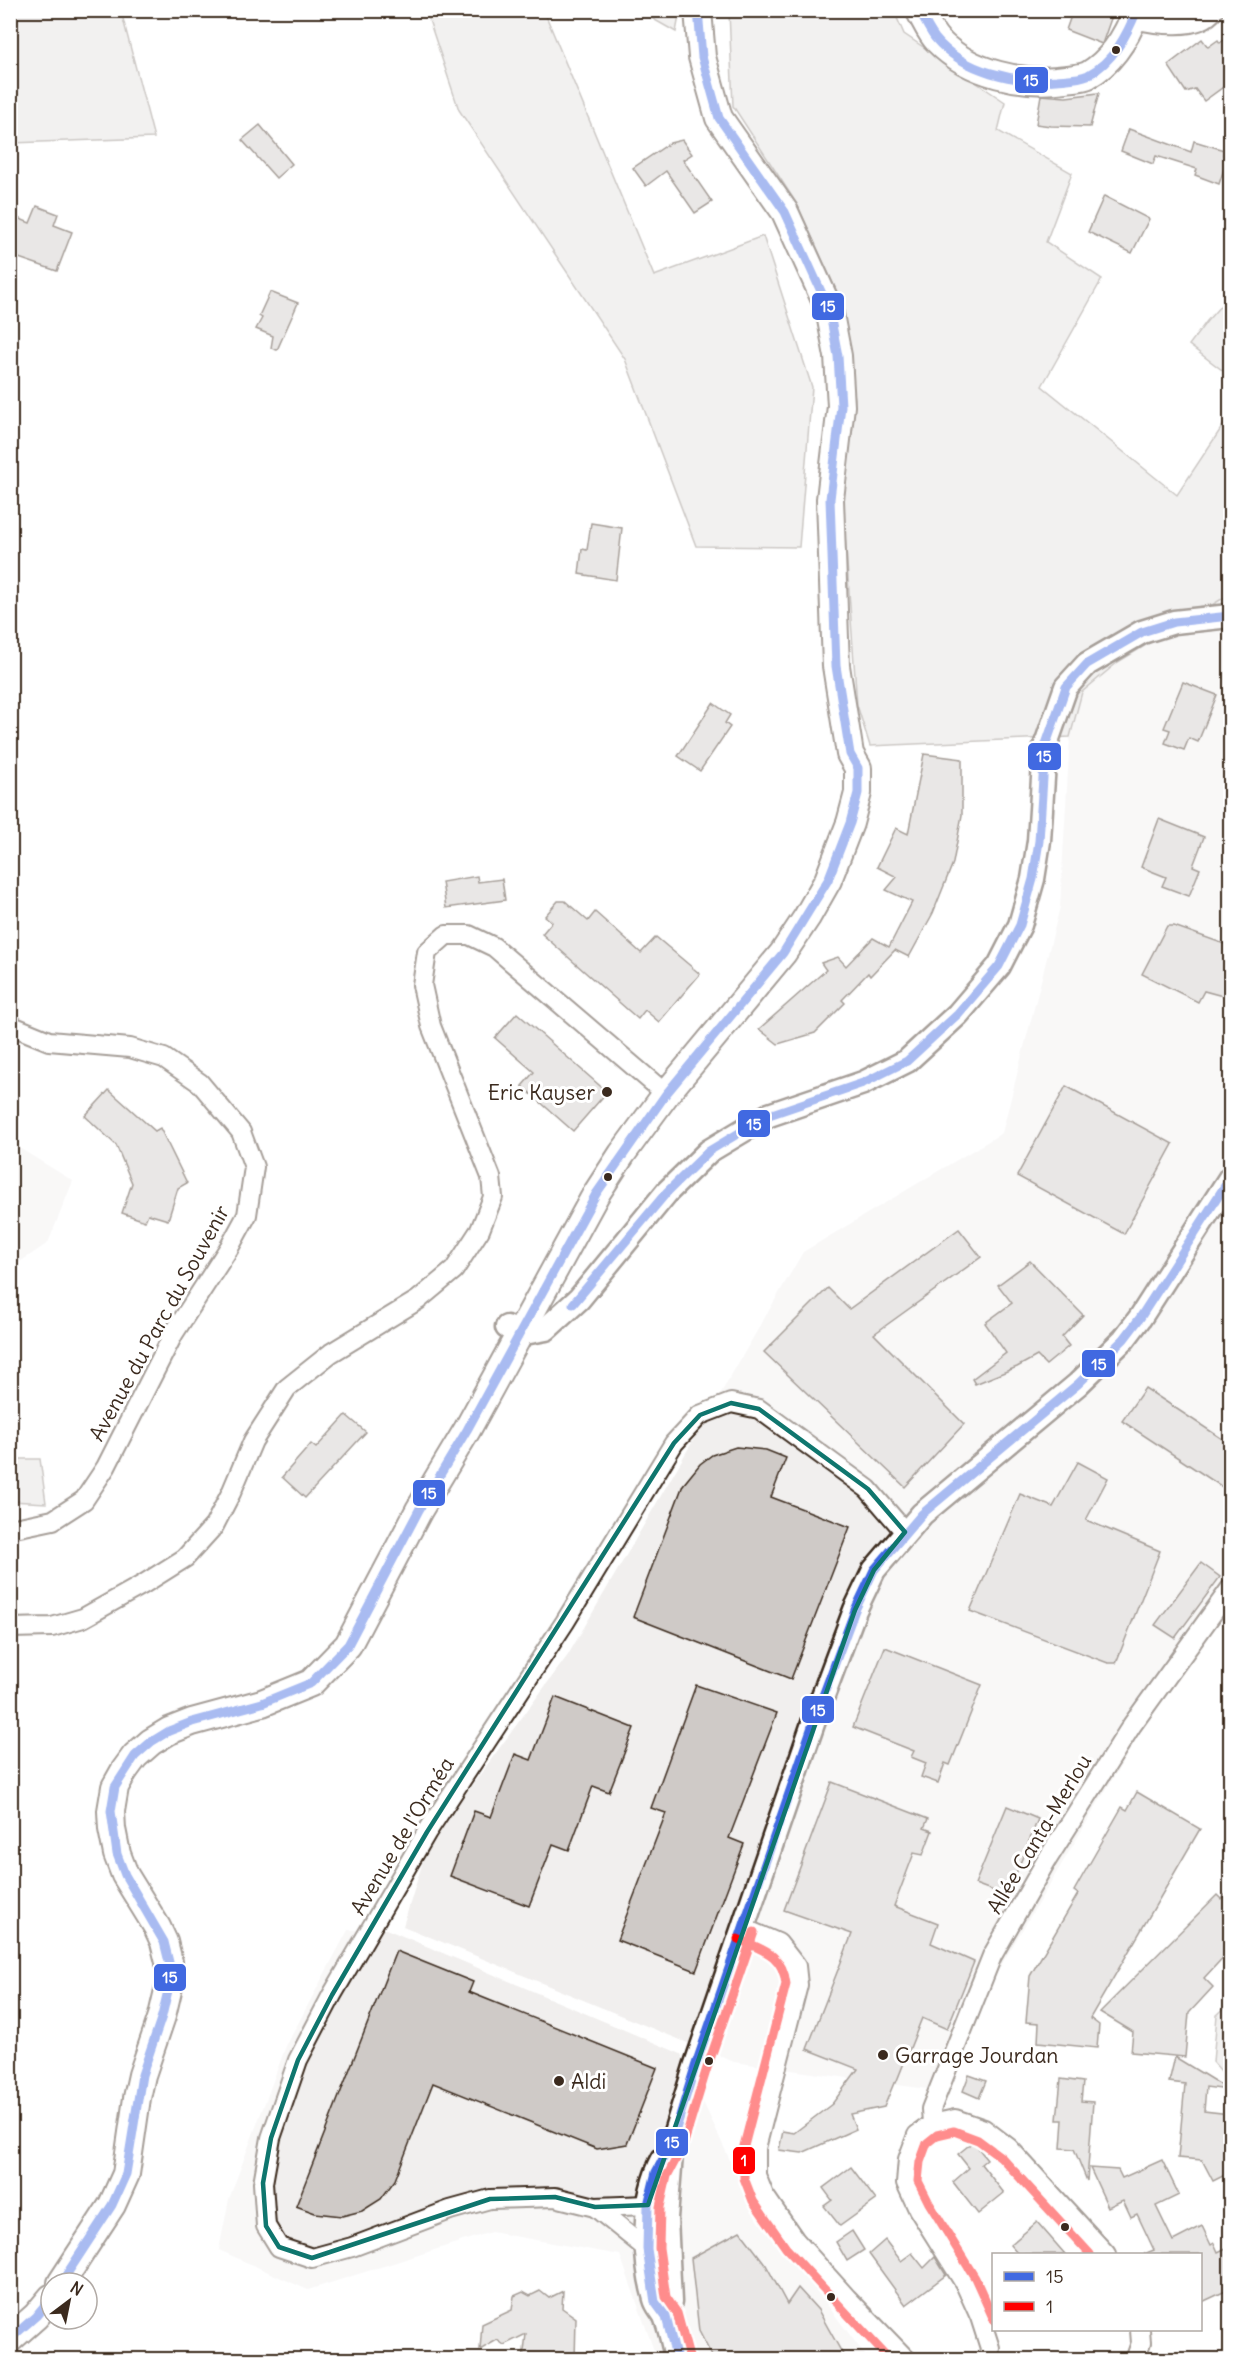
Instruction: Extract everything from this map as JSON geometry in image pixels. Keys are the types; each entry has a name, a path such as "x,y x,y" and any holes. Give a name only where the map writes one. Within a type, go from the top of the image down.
{"main road":[{"path":"69,2271 112,2205 126,2174 136,2098 165,2007 170,1982 169,1962 158,1927 125,1875 117,1854 111,1810 115,1787 135,1756 151,1742 169,1731 192,1722 262,1703 311,1683 348,1645 419,1510 467,1430 513,1330 596,1194 661,1089 783,953 828,880 850,824 858,794 858,768 850,754 836,666 830,499 841,406 838,356 829,309 785,212 719,118 702,57 699,10"},
{"path":"919,10 938,41 970,64 1005,76 1050,81 1086,76 1102,65 1118,50 1135,15"},
{"path":"10,2339 39,2312"}],"street":[{"path":"1135,15 1164,26 1188,23 1211,15 1214,10"},
{"path":"513,1330 546,1329 579,1299 667,1192 709,1151 769,1115 863,1083 907,1060 958,1014 999,966 1020,925 1033,879 1039,841 1045,747 1066,687 1087,664 1142,632 1174,622 1230,616"},
{"path":"10,1628 52,1627 83,1618 185,1558 214,1526 253,1441 287,1388 331,1353 427,1293 454,1270 480,1230 493,1197 491,1177 431,1026 422,985 427,952 446,935 469,935 494,947 661,1089"},
{"name":"Avenue du Parc du Souvenir","path":"10,1025 49,1041 130,1048 164,1058 200,1083 241,1132 254,1167 247,1215 229,1248 174,1333 106,1467 84,1500 53,1520 10,1529"},
{"path":"677,2360 666,2317 655,2302 647,2249 648,2205 656,2172 672,2142 695,2067 818,1709 855,1610 874,1570 922,1514 1078,1384 1124,1339 1140,1318 1230,1178"},
{"name":"Avenue de l'Orméa","path":"648,2205 595,2207 555,2197 490,2199 450,2210 352,2247 312,2258 279,2247 266,2226 263,2183 271,2138 298,2060 332,1995 427,1832 565,1622 674,1443 700,1415 731,1403 759,1409 868,1489 905,1532"},
{"name":"Allée Canta-Merlou","path":"932,2124 931,2109 992,1956 1045,1863 1132,1725 1230,1589"},
{"path":"743,1928 778,1943 796,1966 798,1985 756,2148 756,2175 764,2195 795,2240 854,2306 907,2360"},
{"path":"988,2360 990,2348 980,2317 965,2284 918,2210 906,2183 908,2159 917,2135 932,2124 955,2119 984,2129 1009,2148 1105,2253"},
{"path":"666,2317 670,2302 666,2242 672,2142"},
{"path":"648,2205 668,2184"},
{"name":"Avenue de l'Orméa","path":"595,2207 647,2249"},
{"path":"1135,2360 1141,2343 1140,2331"}],"highlighted area":[{"path":"731,1403 759,1409 868,1489 905,1532 874,1570 855,1610 648,2205 595,2207 555,2197 490,2199 312,2258 279,2247 266,2226 263,2183 271,2138 298,2060 332,1995 427,1832 674,1443 700,1415"}],"shaded area":[{"path":"10,11 121,11 154,138 11,143"},
{"path":"426,11 544,11 654,276 763,236 812,387 799,547 696,546 625,359 459,110"},
{"path":"639,11 680,11 676,32"},
{"path":"729,11 894,11 904,34 1005,102 998,131 1072,173 1046,242 1102,279 1042,386 1177,495 1230,415 1230,594 1118,662 1082,692 1070,737 870,746 857,705 843,506 855,399 838,294 797,204 733,106"},
{"path":"1230,295 1230,376 1189,345"},
{"path":"1230,594 1230,1593 1151,1715 927,2089 734,2062 403,1926 424,1858 459,1803 568,1655 803,1252 1002,1133 1060,907 1070,737 1081,692 1118,662"},
{"path":"11,1143 73,1181 48,1243 11,1268"},
{"path":"11,1459 40,1459 46,1503 11,1501"},
{"path":"386,1929 681,2054 740,2182 807,2278 868,2359 657,2359 620,2255 491,2232 308,2290 219,2250 229,2199 286,2046 348,1930"},
{"path":"1230,2003 1230,2081 1213,2062 1217,2015"}],"building":[{"path":"1073,10 1114,10 1102,44 1066,30"},
{"path":"1230,35 1230,82 1204,101 1195,89 1186,92 1168,65 1202,39 1208,47 1218,40 1220,43"},
{"path":"1099,93 1090,127 1036,124 1041,95 1066,97"},
{"path":"260,125 292,164 276,178 242,140"},
{"path":"1129,129 1191,152 1194,141 1224,150 1223,155 1228,157 1219,184 1195,175 1197,169 1156,156 1153,164 1121,151"},
{"path":"682,140 692,154 683,160 712,202 695,213 666,171 646,186 633,168 670,143"},
{"path":"1104,196 1149,219 1132,253 1088,232"},
{"path":"37,206 58,214 54,225 72,232 57,271 10,255 10,215 30,223"},
{"path":"270,292 298,303 277,350 271,348 273,336 256,329"},
{"path":"591,523 622,528 616,580 579,574 582,549 587,550"},
{"path":"1183,682 1217,695 1198,742 1189,738 1184,750 1165,743 1170,730 1164,728"},
{"path":"713,703 730,715 725,723 730,727 700,771 678,756"},
{"path":"924,754 962,759 962,815 953,863 933,913 909,957 895,950 870,976 868,973 842,1000 845,1003 815,1033 778,1044 759,1029 826,970 821,963 838,957 846,966 873,938 889,947 912,902 886,890 897,877 877,867 896,828 908,834"},
{"path":"1159,819 1204,837 1193,866 1200,869 1189,896 1162,886 1166,877 1141,867"},
{"path":"477,876 478,882 502,879 505,900 446,908 442,882"},
{"path":"558,901 565,901 588,921 595,912 641,953 656,937 700,974 659,1022 645,1010 638,1019 542,934 552,922 545,916"},
{"path":"1167,926 1174,926 1230,946 1230,998 1204,991 1198,1002 1142,974"},
{"path":"517,1013 607,1092 573,1131 522,1086 534,1072 495,1038"},
{"path":"1066,1086 1173,1144 1124,1234 1017,1176"},
{"path":"109,1090 155,1131 160,1128 187,1183 178,1188 168,1220 148,1214 145,1221 122,1213 132,1183 116,1145 85,1116"},
{"path":"959,1229 981,1257 874,1334 964,1424 905,1487 764,1352 828,1288 849,1309"},
{"path":"1030,1261 1083,1315 1062,1337 1069,1346 1046,1365 1037,1356 975,1384 972,1379 1006,1353 985,1323 1012,1303 998,1285"},
{"path":"1145,1388 1230,1444 1230,1492 1122,1421"},
{"path":"346,1415 366,1432 305,1498 282,1477 311,1444 316,1448"},
{"path":"736,1447 766,1450 786,1458 771,1497 850,1527 791,1679 633,1617 683,1485 700,1464 712,1455"},
{"path":"1078,1462 1108,1478 1086,1520 1160,1551 1116,1663 1108,1663 970,1611 1020,1494 1053,1507"},
{"path":"1201,1563 1220,1577 1175,1638 1155,1625"},
{"path":"885,1647 982,1685 950,1765 945,1763 938,1783 921,1777 926,1763 911,1757 914,1751 853,1727"},
{"path":"696,1685 777,1713 729,1838 744,1844 696,1971 617,1940 666,1813 651,1808"},
{"path":"555,1697 634,1728 609,1792 593,1786 569,1850 553,1844 529,1906 450,1876 474,1811 491,1817 515,1754 531,1760"},
{"path":"832,1782 928,1819 924,1828 932,1831 923,1855 914,1853 894,1906 938,1923 931,1943 974,1962 947,2029 922,2018 884,2107 850,2114 856,2129 802,2153 779,2150 783,2131 794,2133 832,2104 858,2069 807,2049 852,1934 784,1910"},
{"path":"1137,1792 1200,1829 1090,2018 1099,2025 1097,2048 1038,2042 1039,2023 1026,2022 1030,1976 1078,1894 1074,1891 1122,1807 1127,1810"},
{"path":"1007,1806 1038,1819 1007,1896 975,1884"},
{"path":"1230,1890 1230,1950 1204,1978 1213,1987 1189,2013 1185,2057 1131,2052 1133,2032 1100,2012 1217,1895 1221,1899"},
{"path":"396,1951 473,1982 469,1992 657,2068 627,2144 597,2149 433,2083 395,2180 381,2199 362,2211 342,2216 315,2213 296,2206"},
{"path":"1175,2057 1229,2090 1206,2087 1204,2111 1230,2114 1229,2173 1213,2181 1202,2160 1178,2158 1185,2084 1169,2082"},
{"path":"969,2075 986,2081 979,2098 963,2091"},
{"path":"1061,2079 1083,2082 1081,2101 1093,2102 1087,2181 1074,2149 1061,2148 1063,2120 1057,2120"},
{"path":"973,2142 987,2159 981,2164 1004,2193 978,2214 953,2182 969,2168 958,2154"},
{"path":"1162,2160 1179,2195 1156,2206 1173,2241 1202,2226 1211,2245 1214,2243 1218,2252 1230,2246 1230,2289 1202,2302 1202,2253 1146,2253 1154,2250 1137,2214 1131,2217 1123,2200 1108,2207 1090,2168 1118,2170 1122,2178"},
{"path":"851,2167 876,2200 840,2226 824,2206 832,2200 823,2188"},
{"path":"1037,2222 1064,2253 1017,2253 1010,2245"},
{"path":"740,2231 766,2265 787,2304 798,2288 818,2310 846,2360 714,2360 699,2331 691,2258"},
{"path":"852,2231 864,2250 847,2261 836,2242"},
{"path":"885,2240 901,2261 912,2253 924,2268 935,2257 946,2275 906,2305 869,2254"},
{"path":"540,2291 549,2298 563,2291 562,2308 576,2318 575,2360 523,2360 526,2334 504,2345 497,2340 480,2350 482,2324 512,2310 514,2296 523,2292 530,2296"}],"transit line":[{"name":"15","path":"69,2271 112,2205 126,2174 142,2075 162,2016 170,1982 169,1962 164,1942 125,1875 117,1854 111,1811 115,1787 135,1756 151,1742 169,1731 192,1722 262,1703 311,1683 348,1645 419,1510 467,1430 596,1194 666,1094 783,953 828,880 850,823 858,793 858,768 850,754 836,666 830,499 841,406 838,356 829,309 785,212 719,118 702,57 698,10"},
{"name":"15","path":"919,10 935,38 960,59 991,73 1041,80 1081,77 1097,70 1118,47 1137,10"},
{"name":"15","path":"573,1304 667,1192 709,1151 769,1115 863,1083 907,1061 958,1014 999,966 1020,925 1033,879 1039,841 1045,747 1066,687 1087,664 1142,632 1174,622 1230,616"},
{"name":"15","path":"677,2360 666,2317 655,2302 647,2249 648,2205 656,2172 672,2142 695,2067 818,1709 855,1610 874,1570 922,1514 1078,1384 1124,1339 1140,1318 1230,1178"},
{"name":"1","path":"689,2357 677,2313 666,2297 659,2248 660,2207 667,2176 683,2146 754,1932"},
{"name":"1","path":"738,1939 763,1950 776,1959 781,1966 786,1984 744,2146 744,2178 753,2201 786,2248 890,2360"},
{"name":"1","path":"992,2316 975,2278 918,2181 920,2162 927,2143 937,2135 954,2131 978,2140 1001,2157 1089,2253"},
{"name":"15","path":"10,2339 39,2312"}],"place":[{"name":"Eric Kayser","path":"607,1092"},
{"name":"Garrage Jourdan","path":"883,2055"},
{"name":"Aldi","path":"559,2081"}]}
